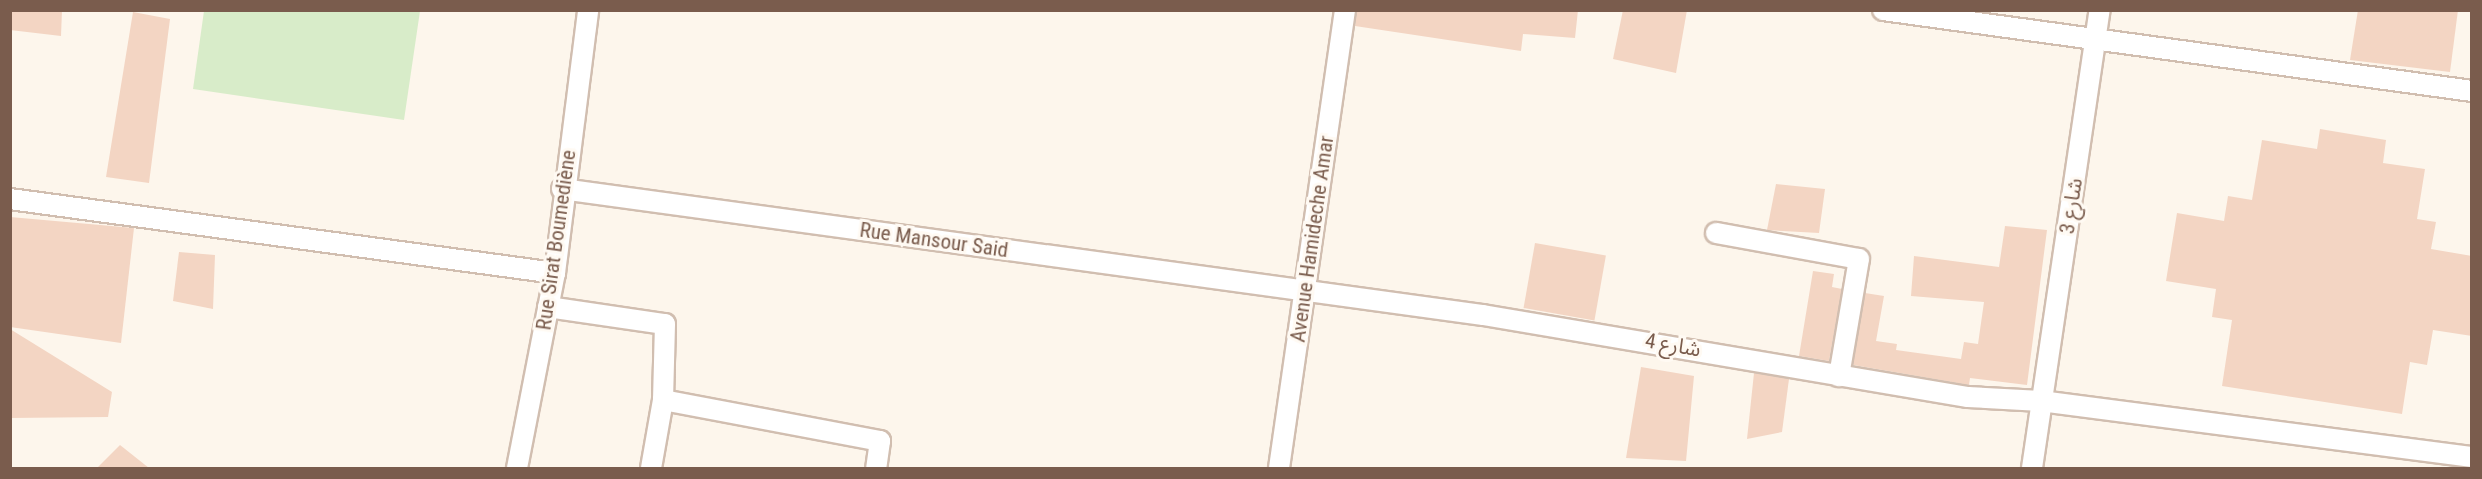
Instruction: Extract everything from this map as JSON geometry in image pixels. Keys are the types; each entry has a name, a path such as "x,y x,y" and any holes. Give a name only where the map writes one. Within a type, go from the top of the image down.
{"street":[{"name":"Rue Sirat Boumediène","path":"517,468 555,273 562,189 588,10"},
{"name":"Avenue Hamideche Amar","path":"1279,468 1345,10"},
{"path":"1883,10 2472,91"},
{"name":"شارع 3","path":"2032,468 2040,401 2100,10"},
{"name":"Rue Mansour Said","path":"562,189 1306,289"},
{"path":"10,199 555,273"},
{"path":"1716,233 1859,259 1839,376"},
{"name":"شارع 4","path":"1306,289 1658,341 1839,376 1968,397 2040,401 2472,457"},
{"path":"548,307 665,324 663,400 651,468"},
{"path":"663,400 880,441 876,468"}],"green space":[{"path":"204,11 420,11 404,120 193,89"}],"building":[{"path":"10,10 62,10 61,36 10,30"},
{"path":"1357,10 1578,10 1575,38 1523,34 1521,51 1355,26"},
{"path":"1623,10 1687,10 1676,73 1613,59"},
{"path":"2358,10 2458,10 2450,72 2350,60"},
{"path":"133,12 170,19 149,183 106,177"},
{"path":"2320,129 2386,140 2383,163 2425,169 2417,219 2436,222 2431,249 2472,256 2472,336 2433,330 2427,365 2410,362 2402,414 2222,386 2232,320 2212,317 2216,289 2166,281 2177,213 2224,221 2228,196 2252,200 2262,140 2317,149"},
{"path":"1776,184 1825,189 1819,233 1767,230"},
{"path":"10,217 134,228 121,343 10,327"},
{"path":"2005,226 2047,230 2027,385 1970,378 1969,385 1853,365 1865,293 1884,296 1876,341 1897,344 1896,350 1961,359 1964,342 1978,344 1984,302 1911,296 1914,256 1999,267"},
{"path":"1535,243 1606,256 1594,320 1524,308"},
{"path":"179,252 215,255 213,309 173,301"},
{"path":"1813,271 1834,274 1832,287 1842,289 1829,361 1799,356"},
{"path":"10,329 112,392 108,417 10,418"},
{"path":"1641,367 1694,376 1686,461 1626,458"},
{"path":"1754,373 1789,379 1782,432 1747,439"},
{"path":"120,445 149,468 97,468"}]}
